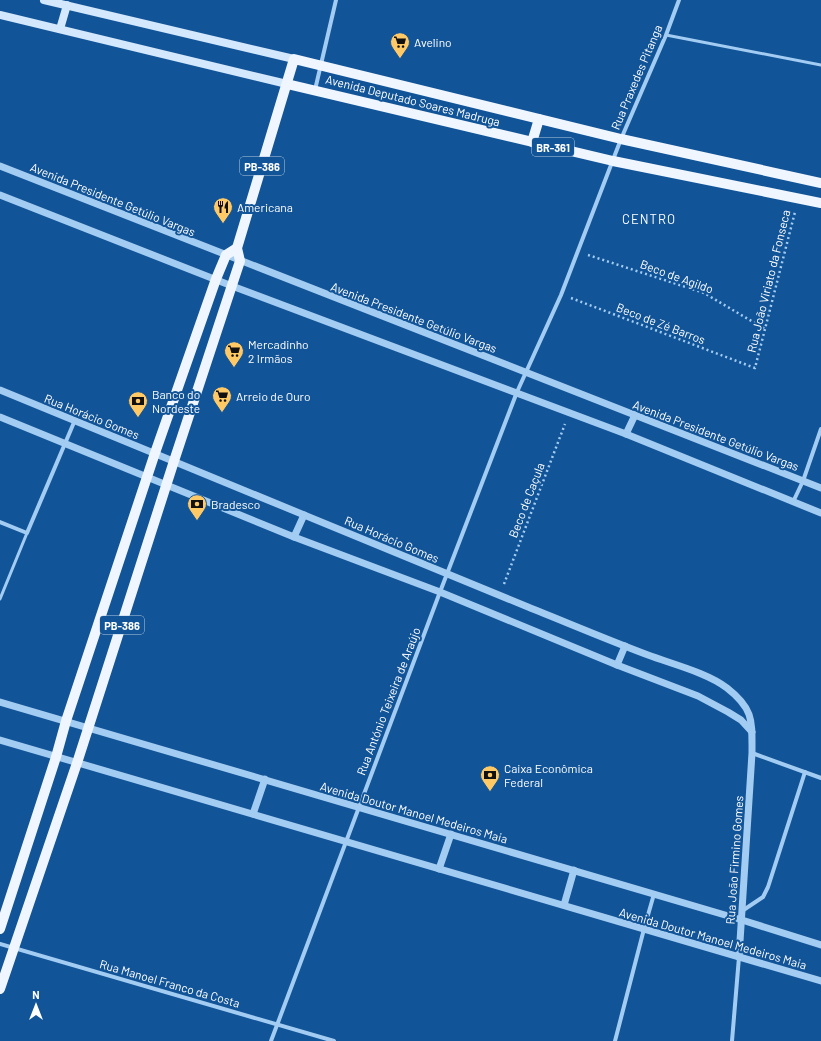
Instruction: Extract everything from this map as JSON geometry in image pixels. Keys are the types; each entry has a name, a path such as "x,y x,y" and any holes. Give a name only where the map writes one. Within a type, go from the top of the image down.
{"main road":[{"name":"Avenida Deputado Soares Madruga","path":"44,0 621,139 821,183"},
{"path":"60,29 67,5"},
{"name":"Avenida Deputado Soares Madruga","path":"0,15 612,161 821,203"},
{"name":"PB-386","path":"0,988 89,728 166,485 240,261 237,248 294,59"},
{"path":"532,142 539,119"},
{"path":"226,255 237,248"},
{"name":"PB-386","path":"0,929 56,757 66,721 155,453 216,279 226,255"},
{"path":"181,379 199,386"}],"street":[{"path":"314,90 336,0"},
{"name":"Rua Praxedes Pitanga","path":"561,295 612,161 666,35 679,0"},
{"name":"Avenida Presidente Getúlio Vargas","path":"0,166 821,488"},
{"path":"0,195 232,286 626,434 821,513"},
{"name":"Rua António Teixeira de Araújo","path":"271,1041 517,392 561,295"},
{"name":"Rua Horácio Gomes","path":"0,390 447,574 706,677 725,686 748,708 751,718 752,753"},
{"path":"626,434 635,415"},
{"path":"0,417 294,538 440,592 698,696 741,720 752,732"},
{"path":"0,522 27,533 74,420"},
{"path":"793,502 803,481 821,429"},
{"path":"294,538 304,515"},
{"path":"618,665 625,646"},
{"name":"Avenida Doutor Manoel Medeiros Maia","path":"0,702 574,870 742,920 821,946"},
{"name":"Avenida Doutor Manoel Medeiros Maia","path":"0,740 821,981"},
{"path":"752,753 821,778"},
{"name":"Rua João Firmino Gomes","path":"732,1041 742,920 752,753"},
{"path":"742,911 763,897 768,887 805,772"},
{"path":"253,814 265,779"},
{"path":"439,869 451,834"},
{"path":"564,906 574,870"},
{"path":"615,1041 654,894"},
{"name":"Rua Manoel Franco da Costa","path":"0,944 334,1041"}],"lane":[{"path":"666,35 821,65"},
{"path":"0,599 27,533"}],"path":[{"name":"Rua João Viriato da Fonseca","path":"755,368 798,199"},
{"name":"Beco de Agildo","path":"578,252 704,293 765,329"},
{"name":"Beco de Zé Barros","path":"561,295 755,368"},
{"name":"Beco de Caçula","path":"499,595 569,412"}],"place":[{"name":"Avelino","path":"400,59"},
{"name":"Americana","path":"223,224"},
{"name":"Mercadinho 2 Irmãos","path":"234,368"},
{"name":"Arreio de Ouro","path":"222,413"},
{"name":"Banco do Nordeste","path":"138,418"},
{"name":"Bradesco","path":"197,521"},
{"name":"Caixa Econômica Federal","path":"490,792"}],"district":[{"name":"CENTRO","path":"649,219"}]}
